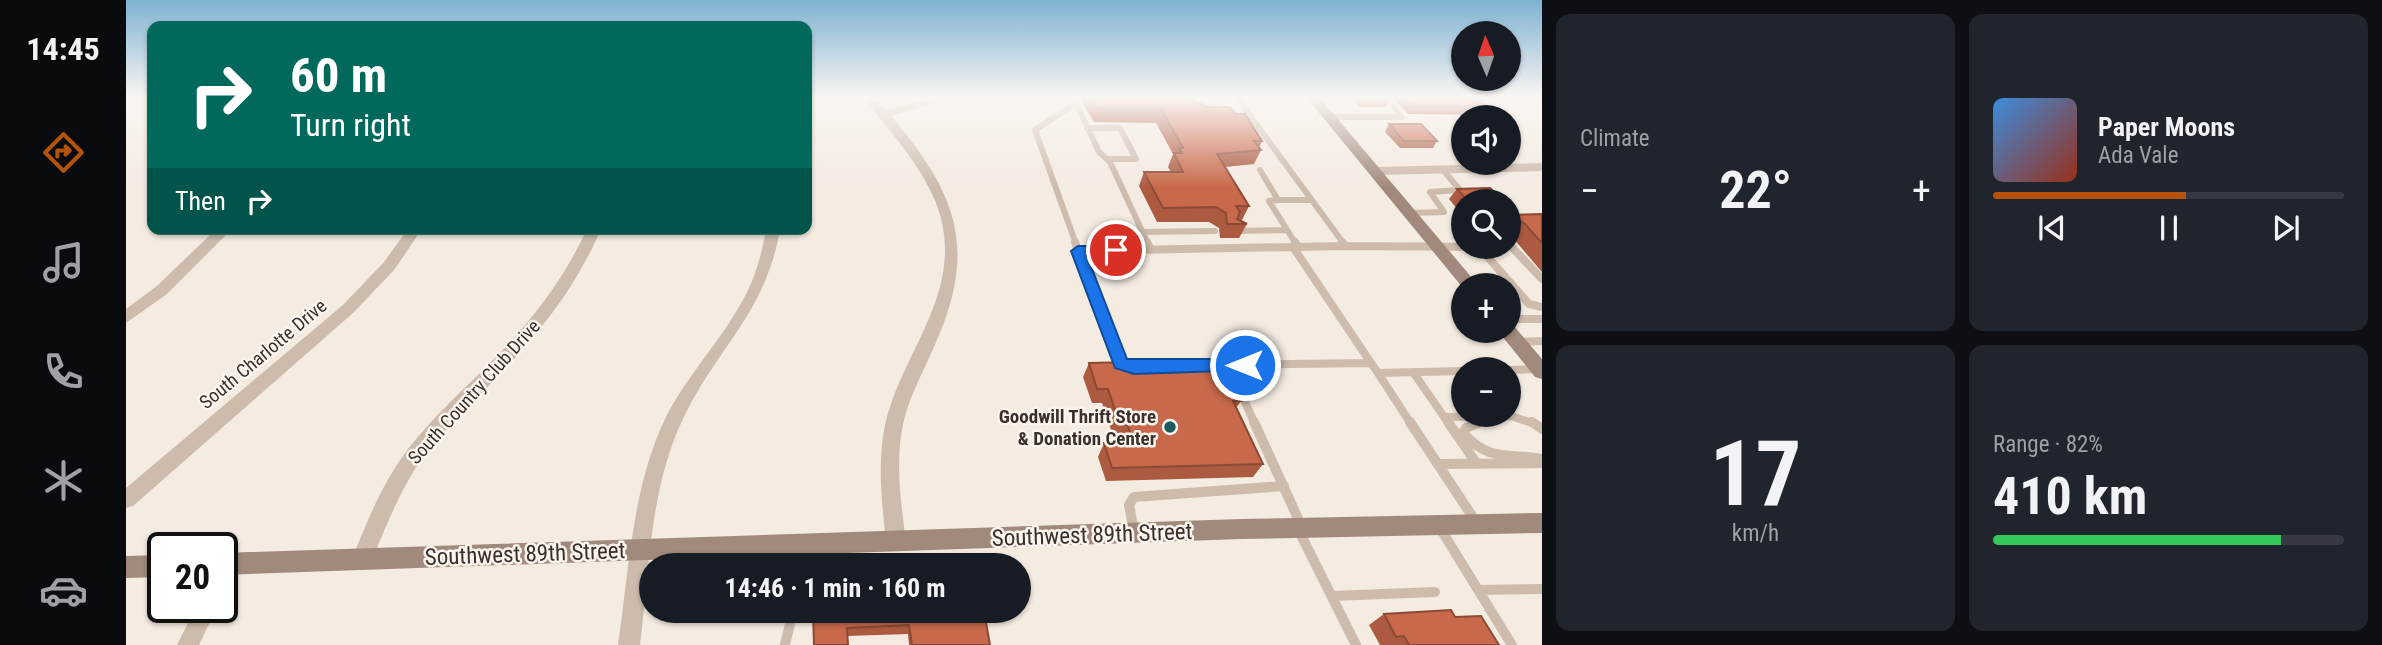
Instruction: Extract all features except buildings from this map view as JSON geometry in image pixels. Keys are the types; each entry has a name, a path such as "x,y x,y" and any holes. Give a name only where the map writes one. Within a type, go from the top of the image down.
{"main road":[{"path":"1338,128 1460,273"},
{"path":"1519,343 1541,370"},
{"name":"Southwest 89th Street","path":"238,568 362,559 1134,533 1542,523"},
{"path":"126,567 147,566"}],"street":[{"path":"894,128 937,185 951,238 951,264 945,303 898,410 892,435 889,475 896,541"},
{"path":"1375,171 1542,167"},
{"path":"126,317 162,290 219,235"},
{"name":"South Charlotte Drive","path":"126,500 348,309 389,266 411,235"},
{"name":"South Country Club Drive","path":"362,559 378,519 409,463 559,294 576,268 591,235"},
{"path":"629,645 653,480 665,439 683,401 748,305 764,271 772,235"},
{"path":"188,645 199,623"}],"lane":[{"path":"1038,128 1035,130 1121,364 1134,368"},
{"path":"1087,128 1099,152 1108,159 1151,250"},
{"path":"1108,159 1136,159 1120,128"},
{"path":"1259,128 1345,246"},
{"path":"1260,170 1278,200"},
{"path":"1409,213 1444,212 1430,192 1460,190 1443,170"},
{"path":"1311,200 1269,201 1296,247 1478,525"},
{"path":"1236,231 1287,230"},
{"path":"1142,232 1215,231"},
{"path":"1078,251 1345,246 1451,248"},
{"path":"1521,257 1542,279"},
{"path":"1488,259 1499,273"},
{"path":"1521,298 1529,304 1542,307"},
{"path":"1521,319 1542,319"},
{"path":"1521,337 1542,341"},
{"path":"1204,366 1371,363"},
{"path":"1228,365 1284,486 1300,528 1356,645"},
{"path":"1521,370 1541,370"},
{"path":"1378,373 1451,371"},
{"path":"1413,372 1477,464"},
{"path":"1521,416 1535,420 1542,429"},
{"path":"1445,417 1451,417"},
{"path":"1468,427 1463,433 1479,451 1490,456 1542,461"},
{"path":"1438,464 1542,461"},
{"path":"1134,533 1129,505 1134,497 1284,486"},
{"path":"1438,526 1512,645"},
{"path":"823,553 831,544"},
{"path":"768,546 774,553"},
{"path":"1478,590 1542,589"},
{"path":"1332,596 1435,592"},
{"path":"785,645 790,623"}],"place":[{"name":"Goodwill Thrift Store & Donation Center","path":"1170,427"}],"route":[{"path":"1116,250 1078,251 1121,364 1134,368 1245,365"}]}
